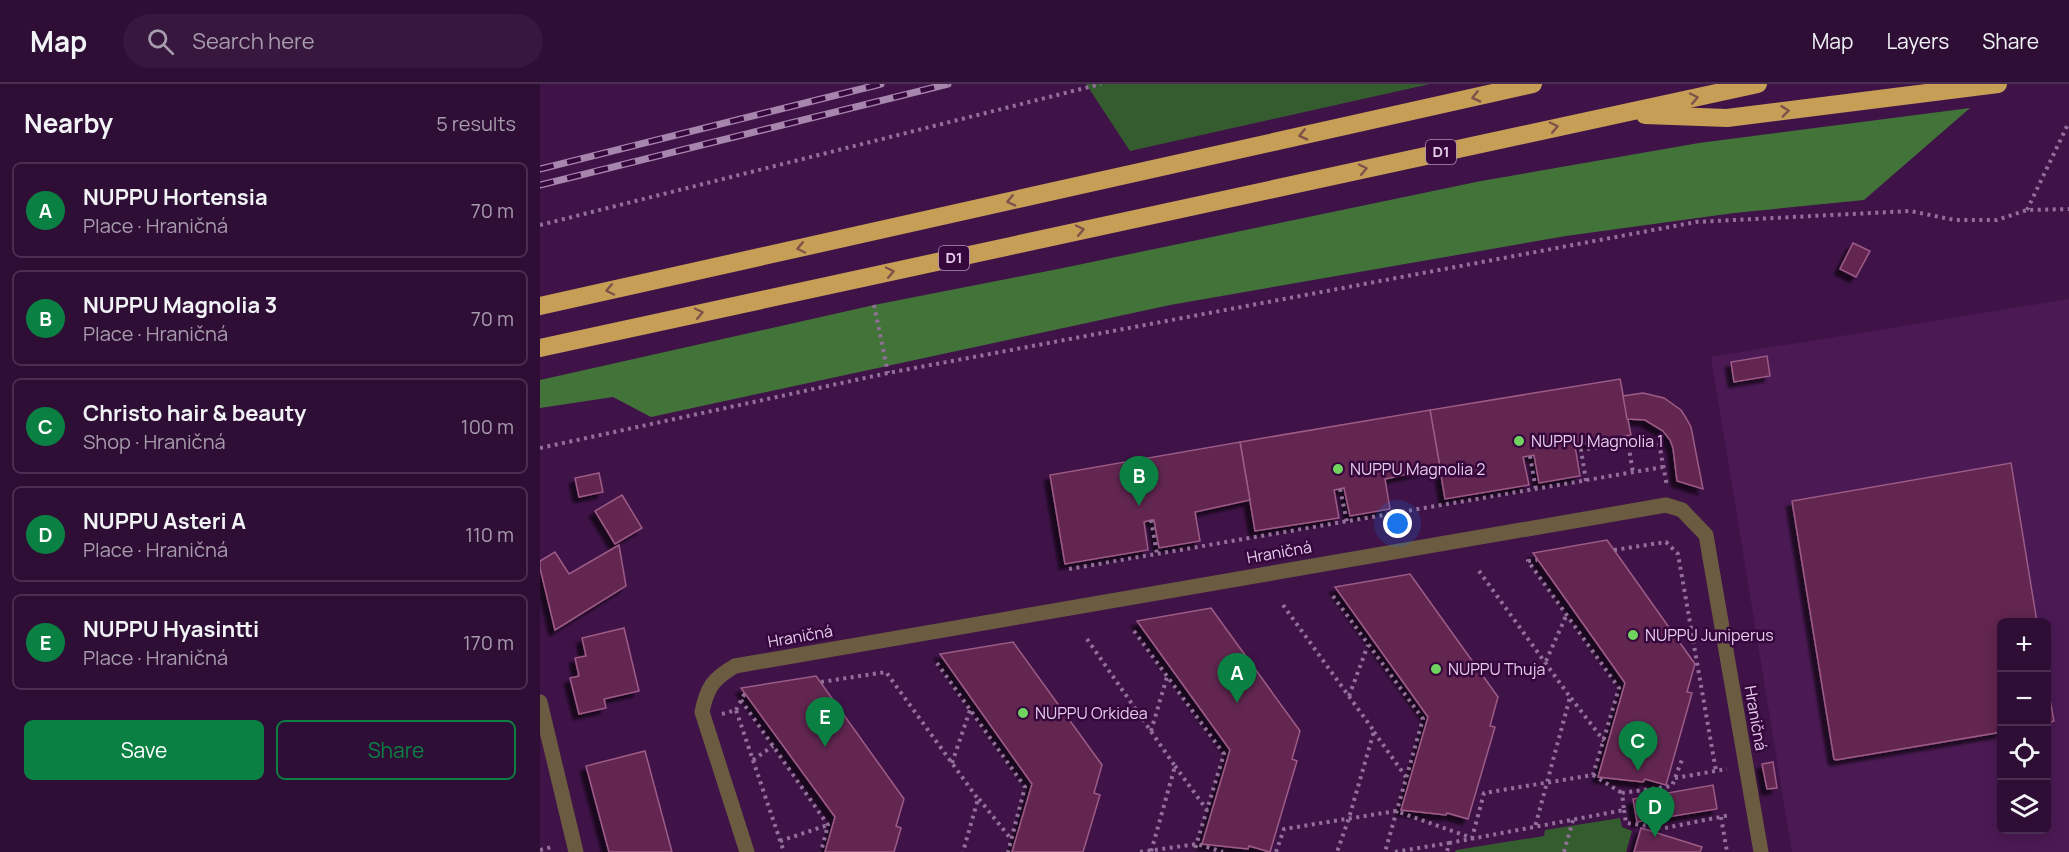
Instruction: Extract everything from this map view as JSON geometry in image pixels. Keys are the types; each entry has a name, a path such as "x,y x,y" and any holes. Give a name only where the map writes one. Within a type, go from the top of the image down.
{"highway":[{"path":"540,306 1533,84"},
{"name":"D1","path":"540,348 1758,84"},
{"path":"1616,114 1727,118 1992,85"}],"street":[{"name":"Hraničná","path":"747,852 702,712 706,693 718,676 735,666 1666,505 1682,510 1706,535 1761,852"},
{"path":"540,702 576,852"}],"path":[{"path":"540,225 1101,84"},
{"path":"2027,210 2069,122"},
{"path":"540,448 888,373 1696,222 1910,210 1955,220 1996,220 2027,210 2069,209"},
{"path":"874,305 888,373"},
{"path":"1586,481 1581,450 1628,442 1634,473"},
{"path":"1659,443 1671,507"},
{"path":"1530,456 1536,490"},
{"path":"1069,569 1663,467"},
{"path":"1340,489 1347,522"},
{"path":"1151,520 1157,554"},
{"path":"1614,550 1666,542 1678,554 1716,771"},
{"path":"1537,560 1528,561 1619,688 1593,775"},
{"path":"1479,571 1604,741"},
{"path":"1333,596 1423,719 1385,852"},
{"path":"1283,605 1406,777"},
{"path":"1546,662 1566,616"},
{"path":"1134,631 1224,754 1194,852"},
{"path":"1087,639 1206,810"},
{"path":"1349,696 1368,645"},
{"path":"937,663 1025,787 1008,852"},
{"path":"821,682 886,672 978,799 1011,839"},
{"path":"1150,732 1167,677"},
{"path":"705,720 735,710 746,694"},
{"path":"1534,827 1570,697"},
{"path":"741,700 828,825 821,852"},
{"path":"952,763 970,709"},
{"path":"735,710 784,852"},
{"path":"1337,852 1374,731"},
{"path":"753,760 773,746"},
{"path":"1472,838 1484,793 1593,775 1622,793 1672,786 1683,756"},
{"path":"1675,778 1746,765"},
{"path":"1151,851 1175,766"},
{"path":"1622,793 1626,823 1665,828 1730,815"},
{"path":"963,852 978,799"},
{"path":"1395,852 1624,810"},
{"path":"1276,852 1284,829 1396,811 1472,838"},
{"path":"1721,817 1727,852"},
{"path":"1564,852 1573,820"},
{"path":"780,842 828,825"},
{"path":"1448,852 1449,843"},
{"path":"1140,852 1197,844 1223,852"},
{"path":"540,850 552,847"}],"shaded area":[{"path":"2069,299 2069,852 1792,852 1711,357"}],"green space":[{"path":"1086,84 1430,84 1130,151"},
{"path":"1970,108 1864,200 1734,213 1566,236 1170,305 651,417 613,397 540,408 540,380 874,305 1481,181 1699,143"},
{"path":"1620,818 1622,827 1632,831 1626,852 1455,852 1544,836 1545,830"}],"building":[{"path":"1853,243 1870,251 1856,277 1840,269"},
{"path":"1767,356 1770,376 1734,382 1731,362"},
{"name":"NUPPU Magnolia 1","path":"1620,379 1631,435 1575,446 1580,476 1539,483 1534,455 1523,457 1529,485 1445,499 1430,410"},
{"path":"1643,393 1664,398 1681,410 1686,418 1691,427 1703,489 1677,481 1673,448 1663,431 1645,420 1627,419 1623,396"},
{"name":"NUPPU Magnolia 2","path":"1430,410 1440,467 1385,479 1390,509 1350,516 1344,488 1334,490 1339,518 1255,531 1240,442"},
{"path":"1240,442 1250,500 1195,512 1200,541 1159,548 1154,520 1151,520 1144,522 1148,550 1065,564 1050,475"},
{"path":"2011,463 2036,618 1997,618 1997,733 1834,759 1792,501"},
{"path":"599,473 603,492 579,497 575,478"},
{"path":"622,495 642,528 615,544 595,511"},
{"name":"NUPPU Juniperus","path":"1607,540 1695,664 1687,692 1692,693 1666,785 1645,779 1643,782 1598,777 1625,683 1533,553"},
{"path":"619,545 626,586 555,630 540,561 555,552 569,574"},
{"name":"NUPPU Thuja","path":"1410,574 1498,697 1490,726 1495,727 1468,819 1447,813 1446,815 1401,810 1428,717 1335,587"},
{"path":"1211,608 1300,731 1292,759 1297,761 1270,852 1249,846 1248,849 1202,844 1230,750 1137,621"},
{"path":"624,628 639,691 604,699 606,708 579,714 570,678 579,676 575,658 586,656 582,638"},
{"name":"NUPPU Orkidea","path":"1013,642 1102,765 1094,793 1100,795 1083,852 1012,852 1032,784 940,654"},
{"path":"816,676 904,799 896,826 901,828 894,852 825,852 835,817 741,688"},
{"path":"2051,705 2054,721 2051,722"},
{"path":"645,751 672,852 609,852 586,766"},
{"path":"1773,762 1777,788 1767,789 1762,764"},
{"path":"1713,785 1717,809 1637,822 1633,799"},
{"path":"1641,828 1702,847 1700,852 1634,852"}],"railway":[{"path":"540,169 881,84"},
{"path":"540,185 948,84"}],"place":[{"name":"NUPPU Magnolia 1","path":"1519,441"},
{"name":"NUPPU Magnolia 2","path":"1338,469"},
{"name":"NUPPU Magnolia 3","path":"1139,506"},
{"name":"NUPPU Juniperus","path":"1633,635"},
{"name":"NUPPU Thuja","path":"1436,669"},
{"name":"NUPPU Hortensia","path":"1237,703"},
{"name":"NUPPU Orkidea","path":"1023,713"},
{"name":"NUPPU Hyasintti","path":"825,747"},
{"name":"Christo hair & beauty","path":"1638,771"},
{"name":"NUPPU Asteri A","path":"1655,837"}]}
